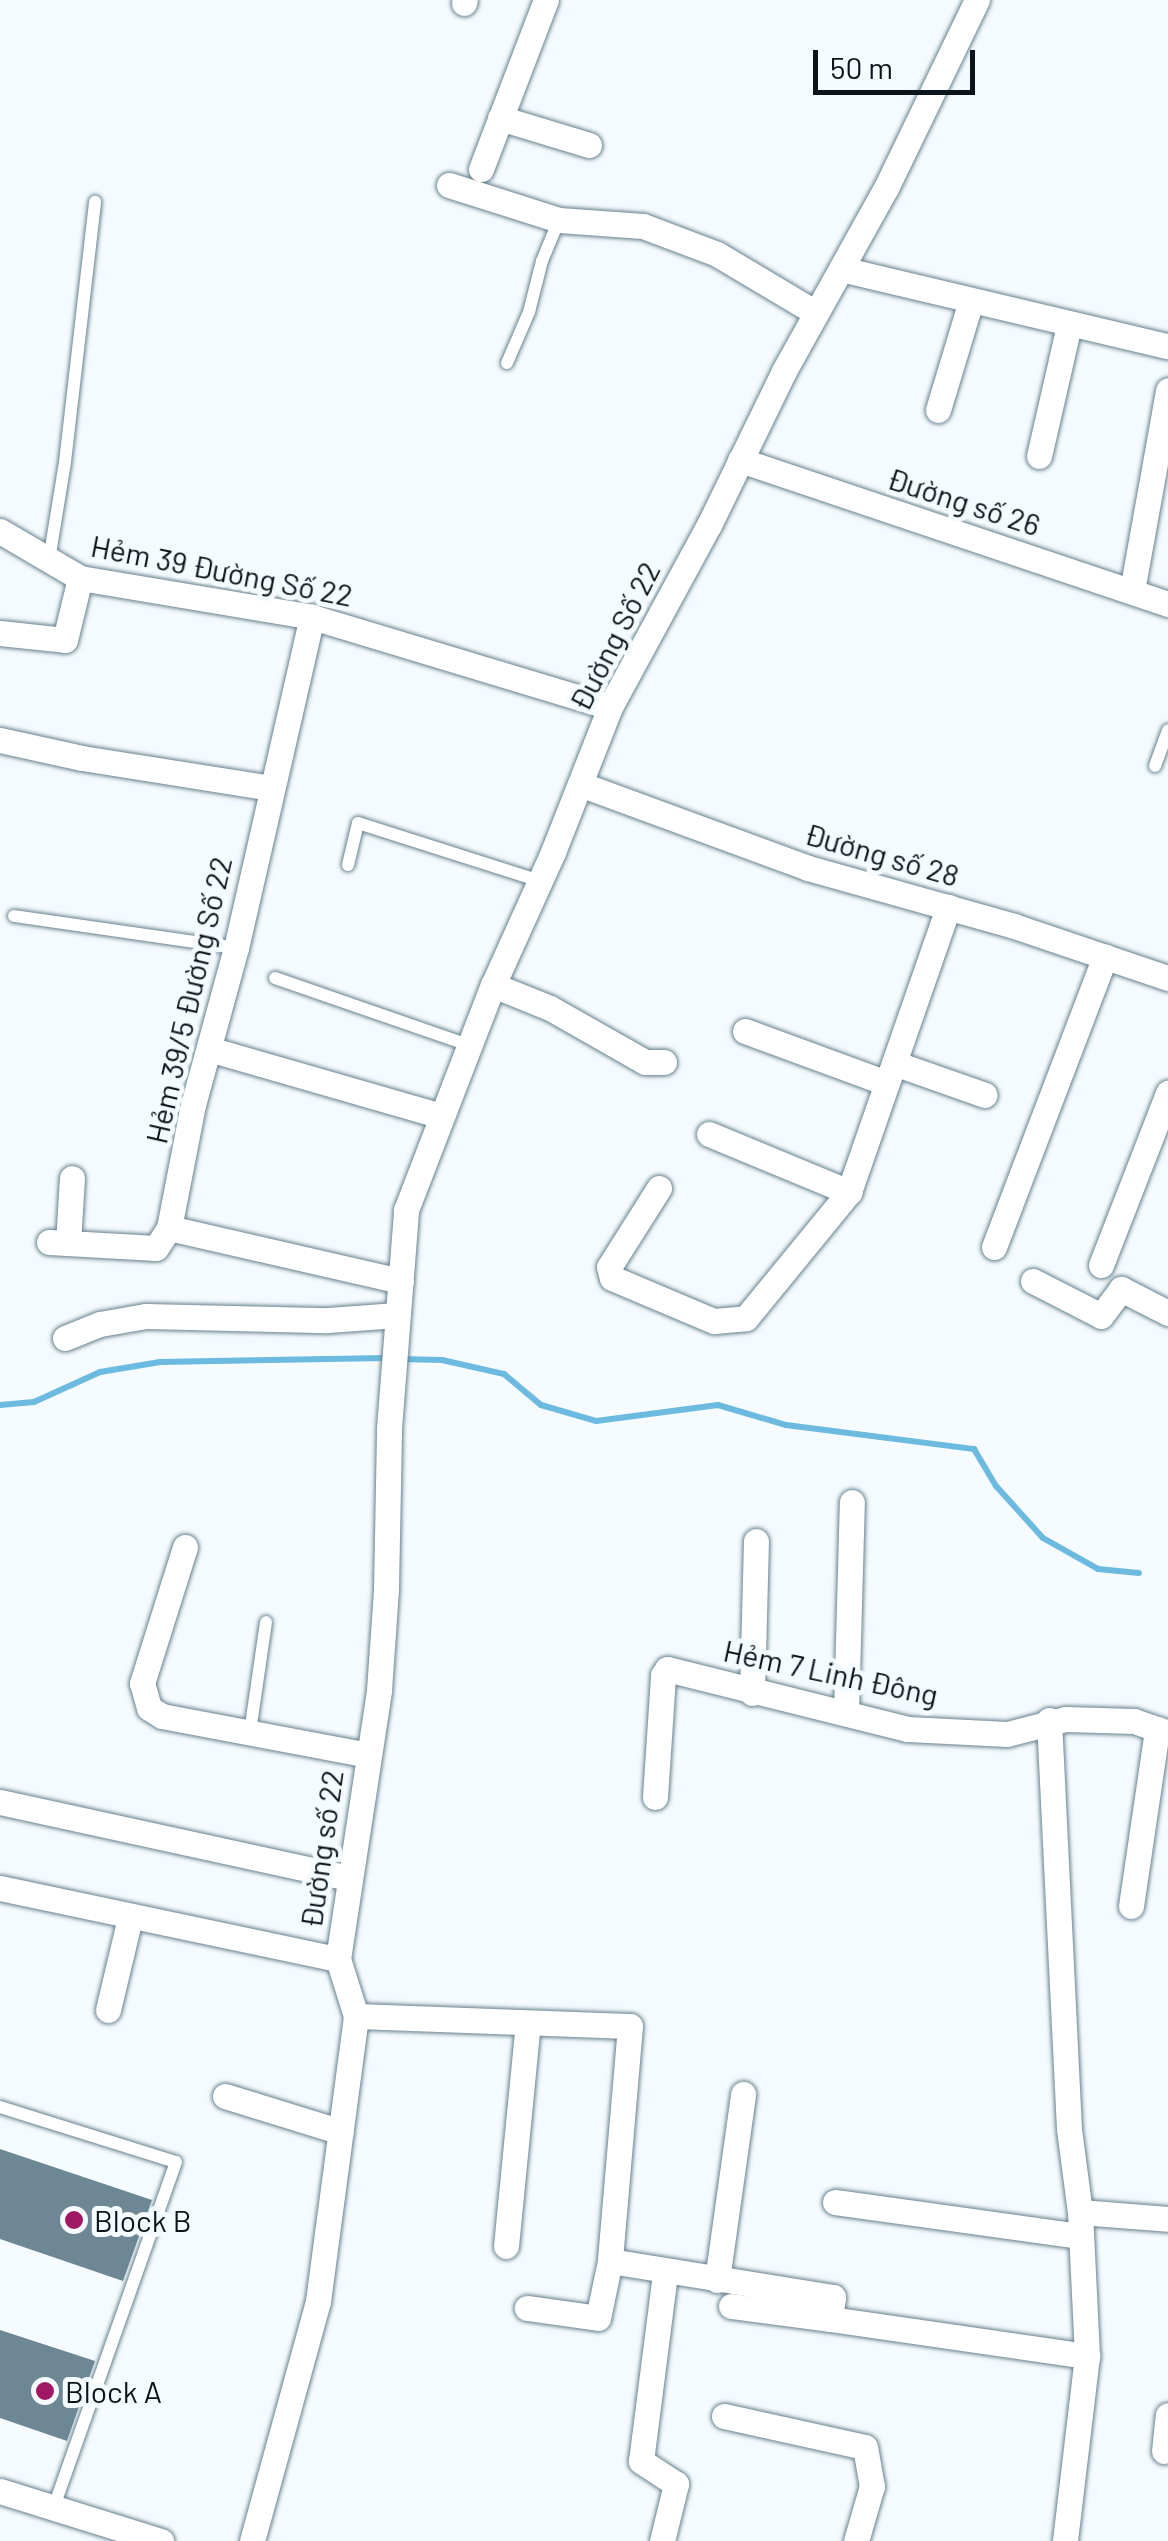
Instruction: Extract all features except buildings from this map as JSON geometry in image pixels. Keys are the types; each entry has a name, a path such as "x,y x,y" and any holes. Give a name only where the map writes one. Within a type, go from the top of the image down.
{"street":[{"path":"481,168 546,0"},
{"name":"Đường Số 22","path":"396,1324 406,1210 493,985 610,707 816,313 886,188 977,0"},
{"path":"500,118 589,145"},
{"path":"449,184 559,220 643,226 717,254 816,313"},
{"path":"841,269 1168,346"},
{"path":"938,410 972,301"},
{"path":"1039,456 1069,325"},
{"path":"1132,591 1168,390"},
{"name":"Đường số 26","path":"740,460 1168,604"},
{"name":"Hẻm 39 Đường Số 22","path":"0,531 80,578 312,617 610,707"},
{"path":"0,633 66,640 80,578"},
{"name":"Hẻm 39/5 Đường Số 22","path":"169,1228 312,617"},
{"path":"0,740 82,758 271,788"},
{"name":"Đường số 28","path":"580,784 808,868 948,907 1168,978"},
{"path":"660,1188 609,1267 612,1278 714,1321 737,1322 746,1318 849,1192 948,907"},
{"path":"994,1246 1105,956"},
{"path":"493,985 550,1008 646,1062 664,1062"},
{"path":"744,1031 890,1073 985,1095"},
{"path":"209,1049 441,1116"},
{"path":"1100,1265 1168,1093"},
{"path":"709,1134 849,1192"},
{"path":"72,1178 58,1242 156,1248 169,1228 401,1281"},
{"path":"1032,1281 1101,1316 1121,1289 1168,1313"},
{"path":"66,1338 100,1324 146,1316 396,1324"},
{"name":"Đường số 22","path":"252,2541 318,2301 356,2016 338,1959 368,1755 386,1589 389,1428 396,1324"},
{"path":"846,1712 852,1502"},
{"path":"752,1693 756,1541"},
{"path":"184,1547 142,1684 145,1703 162,1716 368,1755"},
{"name":"Hẻm 7 Linh Đông","path":"655,1798 662,1675 667,1669 908,1729 1007,1734 1050,1720 1134,1721 1162,1731"},
{"path":"1050,1720 1070,2129 1080,2224 1086,2356 1073,2539"},
{"path":"1131,1906 1162,1731"},
{"path":"0,1802 349,1878"},
{"path":"0,1888 338,1959"},
{"path":"108,2010 130,1918"},
{"path":"356,2016 630,2026 610,2261 598,2318 527,2308"},
{"path":"506,2246 528,2023"},
{"path":"717,2280 743,2094"},
{"path":"225,2096 340,2132"},
{"path":"836,2202 1080,2224 1168,2219"},
{"path":"610,2261 666,2273 833,2296 830,2319"},
{"path":"662,2541 676,2484 641,2461 666,2273"},
{"path":"731,2306 1086,2356"},
{"path":"1164,2451 1168,2414"},
{"path":"724,2416 866,2447 872,2486 856,2541"},
{"path":"0,2491 106,2534 161,2541"}],"lane":[{"path":"49,560 66,462 96,202"},
{"path":"506,362 529,312 542,260 559,220"},
{"path":"1155,766 1168,730"},
{"path":"348,865 358,824 540,881"},
{"path":"14,916 236,948"},
{"path":"276,978 469,1045"},
{"path":"250,1732 266,1622"},
{"path":"0,2106 176,2162 53,2510"}],"waterway":[{"path":"0,1405 34,1402 100,1372 160,1362 386,1358"},
{"path":"399,1359 442,1360 504,1374 541,1405 596,1421 718,1405 786,1425 974,1449 996,1486 1043,1538 1098,1569 1139,1573"}],"place":[{"name":"Block B","path":"74,2220"},
{"name":"Block A","path":"45,2391"}]}
